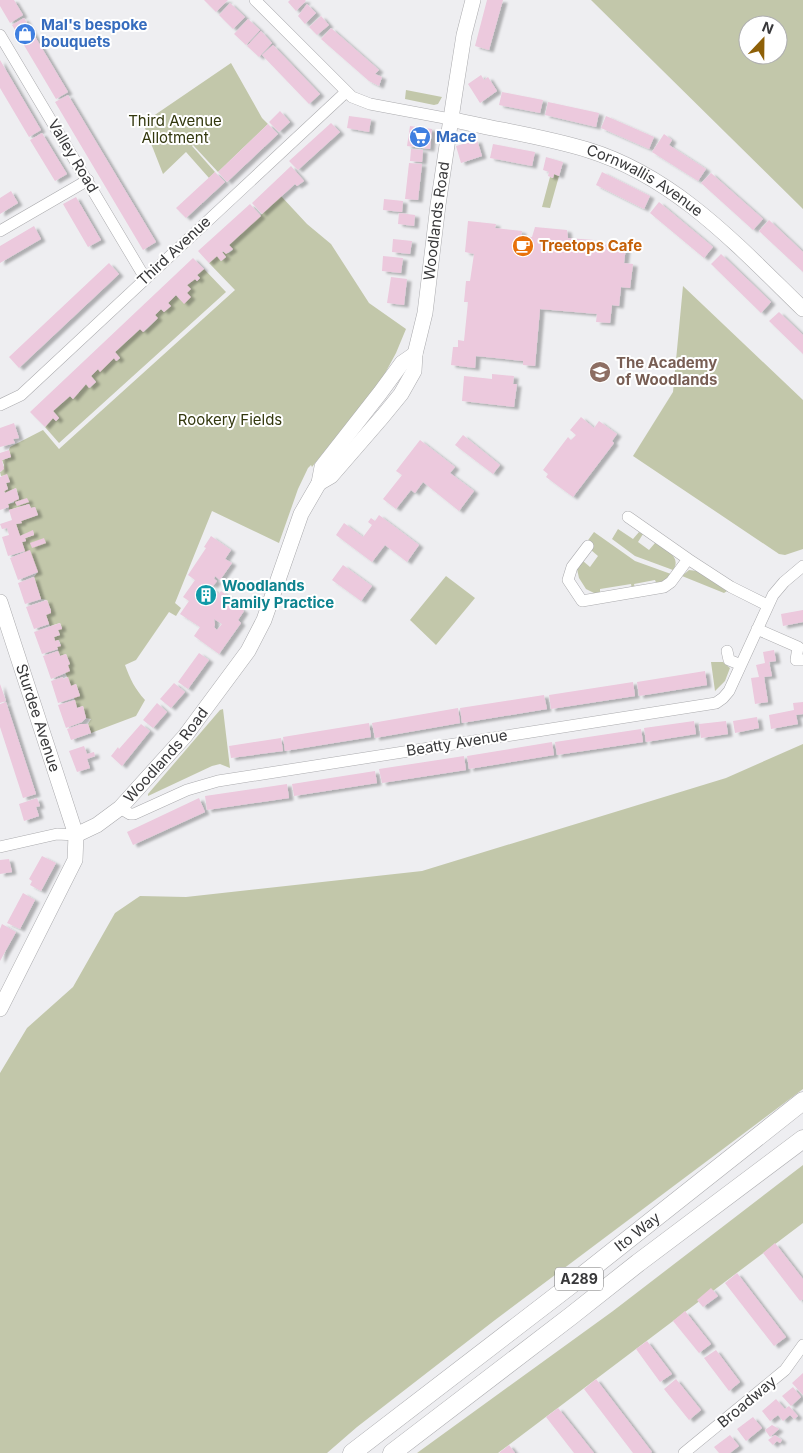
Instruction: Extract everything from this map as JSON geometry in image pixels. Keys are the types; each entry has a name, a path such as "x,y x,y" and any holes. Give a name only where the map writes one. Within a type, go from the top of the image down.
{"main road":[{"name":"Ito Way","path":"352,1453 568,1287 803,1101"},
{"name":"Ito Way","path":"392,1453 638,1263 803,1139"}],"street":[{"path":"255,0 346,92 358,100 450,119"},
{"name":"Woodlands Road","path":"76,835 98,825 120,808 184,736 248,651 264,620 301,514 319,483 331,476 372,429 401,394 414,370 414,354 424,313 450,119 464,35 473,0"},
{"name":"Valley Road","path":"0,35 145,278"},
{"name":"Third Avenue","path":"0,404 21,395 346,92"},
{"name":"Cornwallis Avenue","path":"450,119 559,141 617,161 646,175 690,204 712,222 803,308"},
{"path":"0,231 88,180"},
{"path":"628,517 730,587 767,605"},
{"path":"588,546 572,567 568,580 582,601 664,587 671,582 688,559"},
{"name":"Beatty Avenue","path":"120,808 130,814 134,814 187,790 218,781 713,703 720,700 728,692 767,605 780,586 803,566"},
{"name":"Sturdee Avenue","path":"0,602 76,835"},
{"path":"757,629 798,647 796,660 803,660"},
{"path":"727,651 729,660 741,665"},
{"path":"0,847 57,834 76,835 75,860 0,1009"},
{"name":"Broadway","path":"684,1453 785,1370 803,1345"}],"green space":[{"path":"591,0 803,0 803,209"},
{"name":"Third Avenue Allotment","path":"231,63 262,118 268,124 218,172 193,145 215,172 209,178 186,152 163,174 143,123"},
{"path":"406,90 442,97 438,104 434,105 405,99"},
{"path":"554,174 559,176 550,208 542,207 550,177 553,178"},
{"name":"Rookery Fields","path":"281,196 307,224 331,244 369,303 406,329 382,379 312,467 311,465 308,468 298,489 279,543 212,511 175,603 181,608 176,616 169,612 136,660 125,665 133,684 145,700 136,716 91,733 88,724 91,719 86,718 83,706 77,708 74,697 80,695 76,684 71,686 65,672 70,664 66,654 60,656 57,647 61,645 59,640 55,641 54,637 60,635 58,630 62,628 60,623 50,626 46,615 51,610 47,600 41,599 34,577 38,572 25,552 22,542 26,541 25,538 34,535 33,531 20,536 16,524 38,515 35,507 31,508 29,504 9,510 8,504 14,503 14,500 19,498 16,488 5,493 4,491 8,489 6,483 10,482 7,475 1,476 0,472 4,465 2,460 11,457 10,447 43,430 59,449 235,290 209,263 217,256 221,261 226,257 222,252 229,253 233,250 229,245"},
{"path":"204,269 226,292 59,443 45,427 53,418 56,421 59,418 53,411 70,396 73,399 86,384 90,388 96,382 91,376 98,369 100,371 114,358 117,361 120,358 115,352 140,329 144,332 157,319 155,315 161,309 164,312 171,306 168,303 176,295 184,303 190,297 187,293 187,285 195,279 197,281 200,278 197,275"},
{"path":"683,286 803,400 803,549 785,555 779,554 633,456 673,392"},
{"path":"618,529 633,539 639,532 643,534 638,542 649,550 657,543 668,551 676,561 673,570 635,556 612,539"},
{"path":"594,532 635,561 671,574 666,581 657,585 655,580 634,584 635,588 632,589 631,584 600,589 600,593 594,593 586,589 579,578 577,569 583,561 590,567 598,556 586,543"},
{"path":"689,570 697,571 727,591 724,593 682,576"},
{"path":"446,576 475,598 436,645 410,620"},
{"path":"711,662 723,662 730,668 725,681 715,691"},
{"path":"223,709 230,768 220,764 212,766 148,796 220,710"},
{"path":"803,744 803,1089 495,1320 357,1427 327,1453 0,1453 0,1073 27,1028 73,987 115,913 140,896 186,897 422,871 726,778"},
{"path":"803,1165 803,1223 498,1453 417,1453 613,1311"}],"building":[{"path":"0,0 14,0 23,15 10,23 0,6"},
{"path":"204,0 228,0 216,12"},
{"path":"290,0 306,1 296,11 288,2"},
{"path":"487,0 503,0 489,50 475,46"},
{"path":"230,3 245,17 233,29 219,15"},
{"path":"307,4 316,13 305,24 298,16"},
{"path":"321,16 329,25 317,35 309,27"},
{"path":"24,18 68,92 56,99 12,25"},
{"path":"248,19 260,30 246,45 234,34"},
{"path":"331,28 379,70 375,74 382,77 379,86 369,81 321,39"},
{"path":"261,31 272,43 259,57 247,46"},
{"path":"273,45 320,94 309,104 262,55"},
{"path":"0,60 41,130 29,137 0,88"},
{"path":"481,75 484,80 488,77 497,91 480,103 468,84"},
{"path":"502,92 543,100 540,113 499,105"},
{"path":"68,95 156,242 143,250 55,102"},
{"path":"548,102 599,113 596,127 545,115"},
{"path":"280,111 290,122 279,132 269,122"},
{"path":"349,116 371,119 369,132 347,128"},
{"path":"606,116 654,137 649,149 601,128"},
{"path":"331,123 340,132 298,170 289,161"},
{"path":"268,124 278,134 227,182 218,172"},
{"name":"Mace","path":"410,126 432,129 430,149 407,146"},
{"path":"42,133 67,174 55,181 30,140"},
{"path":"664,134 672,140 669,145 706,169 698,181 652,152"},
{"path":"477,140 482,156 461,163 456,146"},
{"path":"493,144 535,152 532,166 490,158"},
{"path":"411,149 423,150 422,162 410,161"},
{"path":"546,157 563,162 559,176 554,174 553,178 548,176 549,172 543,170"},
{"path":"409,163 422,164 418,200 405,199"},
{"path":"291,166 304,181 297,186 295,184 262,214 252,203"},
{"path":"215,172 225,182 186,218 176,208"},
{"path":"602,172 650,196 644,209 596,185"},
{"path":"711,173 763,219 753,230 701,183"},
{"path":"11,191 18,203 0,214 0,198"},
{"path":"76,197 101,240 88,247 63,204"},
{"path":"384,199 403,201 402,212 383,210"},
{"path":"659,202 713,247 704,258 650,213"},
{"path":"250,204 261,216 229,245 233,249 226,254 222,252 226,257 221,261 217,256 209,263 198,251"},
{"path":"399,213 415,215 414,226 398,224"},
{"path":"769,220 803,252 803,272 759,231"},
{"path":"468,221 496,224 495,228 522,231 521,236 532,237 535,227 567,230 568,238 594,240 594,243 626,247 624,263 633,264 630,288 621,287 619,306 612,305 610,323 596,322 597,314 540,309 535,366 523,365 523,361 476,356 475,368 451,365 453,347 458,347 458,340 464,341 468,302 464,302 466,281 470,281 474,254 465,252"},
{"path":"34,226 41,239 0,263 0,246"},
{"path":"393,239 412,241 410,254 392,252"},
{"path":"721,254 771,302 761,313 711,264"},
{"path":"383,256 403,258 401,273 382,271"},
{"path":"193,258 204,269 197,275 200,278 197,281 195,279 187,285 191,289 187,293 191,297 184,304 176,295 168,303 171,306 164,312 161,309 155,315 158,318 143,332 140,329 115,352 120,358 116,361 114,358 100,372 98,369 91,376 96,382 89,388 86,384 73,399 70,396 53,411 59,418 56,421 53,418 45,427 30,412"},
{"path":"109,263 119,274 19,368 9,357"},
{"path":"391,277 407,279 404,305 387,303"},
{"path":"779,312 803,335 803,354 769,321"},
{"path":"492,374 514,376 513,384 517,384 514,407 462,401 464,376 492,379"},
{"path":"581,417 594,428 599,421 617,434 612,441 614,443 573,497 546,477 548,474 543,470 568,437 571,440 576,435 570,430"},
{"path":"14,423 19,438 13,439 15,443 0,447 0,428"},
{"path":"463,435 500,465 493,474 455,445"},
{"path":"420,440 455,467 450,473 474,491 459,511 423,482 415,493 411,490 396,509 383,499 402,475 396,471"},
{"path":"9,450 11,457 2,460 4,469 0,472 0,453"},
{"path":"7,474 10,482 6,483 8,489 4,491 5,493 16,488 19,499 8,504 9,507 0,510 0,477"},
{"path":"27,498 29,502 17,506 15,502"},
{"path":"29,504 31,508 35,507 38,515 16,524 20,536 33,530 34,535 25,538 26,541 22,542 25,551 8,556 2,537 9,535 7,528 2,529 0,524 12,520 9,510"},
{"path":"379,515 419,545 407,562 385,545 372,562 336,535 344,523 363,537 372,525 368,522 371,518 375,521"},
{"name":"Woodlands Family Practice","path":"211,536 231,550 225,559 232,563 220,580 215,576 214,579 217,581 213,586 210,584 208,586 219,594 221,591 230,597 228,599 244,611 238,620 241,623 219,654 194,636 200,627 180,614 189,601 183,597 195,580 188,575 206,548 204,547","holes":["214,619 222,624 217,630 214,627"]},
{"path":"44,538 46,543 32,548 30,543"},
{"path":"30,550 38,572 18,580 10,558"},
{"path":"343,565 372,586 361,601 332,580"},
{"path":"34,577 41,599 25,604 18,583"},
{"path":"47,600 51,611 51,613 46,615 49,624 34,629 26,607"},
{"path":"803,610 803,622 783,626 781,614"},
{"path":"60,623 62,629 58,630 60,635 54,637 55,641 58,640 61,646 57,647 58,649 42,654 34,632"},
{"path":"774,650 776,661 769,662 772,676 764,677 768,702 755,704 751,678 759,677 756,665 765,663 763,652"},
{"path":"58,651 60,656 66,654 70,664 68,665 70,671 51,679 43,656"},
{"path":"199,653 209,660 188,689 178,682"},
{"path":"705,671 707,685 639,696 637,682"},
{"path":"63,677 63,679 68,677 71,686 76,684 80,696 58,703 51,681"},
{"path":"633,682 635,696 551,709 549,695"},
{"path":"174,683 185,692 171,708 160,699"},
{"path":"0,684 6,701 0,703"},
{"path":"544,695 547,709 462,723 460,708"},
{"path":"75,700 77,708 83,706 86,718 82,722 66,728 58,705"},
{"path":"6,702 36,794 23,798 0,727 0,704"},
{"path":"803,702 803,714 796,715 798,724 771,729 769,715 794,710 793,703"},
{"path":"157,703 167,712 153,728 143,720"},
{"path":"458,708 460,723 375,738 372,723"},
{"path":"757,717 759,728 735,733 733,721"},
{"path":"694,721 696,734 646,742 644,728"},
{"path":"726,721 728,734 701,738 699,724"},
{"path":"369,723 371,737 285,751 283,737"},
{"path":"81,724 88,724 91,733 71,740 67,729"},
{"path":"141,724 150,731 122,766 111,756"},
{"path":"641,729 643,742 557,755 555,742"},
{"path":"281,738 283,751 231,758 229,746"},
{"path":"552,742 554,755 469,769 467,756"},
{"path":"84,746 87,754 94,752 95,756 87,759 90,768 77,772 69,751"},
{"path":"464,756 466,770 382,783 379,769"},
{"path":"375,771 377,783 294,796 292,784"},
{"path":"287,784 289,798 207,810 205,796"},
{"path":"37,798 40,806 36,807 39,816 24,821 19,804"},
{"path":"199,798 205,812 133,845 127,832"},
{"path":"42,856 56,863 41,891 30,885 32,881 29,879"},
{"path":"9,859 12,872 0,874 0,860"},
{"path":"23,893 35,900 20,929 7,923"},
{"path":"2,924 16,932 0,961 0,929"},
{"path":"775,1243 803,1279 803,1299 800,1301 763,1253"},
{"path":"737,1273 786,1337 774,1346 725,1283"},
{"path":"711,1288 718,1296 703,1307 697,1300"},
{"path":"685,1311 711,1344 699,1353 673,1321"},
{"path":"647,1341 672,1374 660,1382 636,1349"},
{"path":"716,1350 740,1382 729,1391 704,1358"},
{"path":"803,1373 803,1395 792,1383"},
{"path":"596,1379 652,1452 633,1453 584,1389"},
{"path":"676,1379 701,1410 689,1420 664,1389"},
{"path":"793,1387 801,1397 791,1406 782,1396"},
{"path":"776,1399 785,1409 789,1406 798,1416 794,1419 790,1415 783,1421 778,1415 770,1421 762,1411"},
{"path":"558,1408 594,1453 574,1453 546,1417"},
{"path":"753,1417 762,1428 746,1441 737,1429"},
{"path":"772,1425 779,1429 770,1437 765,1430"},
{"path":"730,1435 739,1446 730,1453 719,1453 714,1447"},
{"path":"775,1435 782,1440 780,1443 777,1441 773,1445 768,1440"},
{"path":"509,1445 515,1453 499,1453"}],"place":[{"name":"MaI's bespoke bouquets","path":"25,34"},
{"name":"Mace","path":"420,137"},
{"name":"Treetops Cafe","path":"523,246"},
{"name":"The Academy of Woodlands","path":"600,372"},
{"name":"Woodlands Family Practice","path":"206,595"}]}
